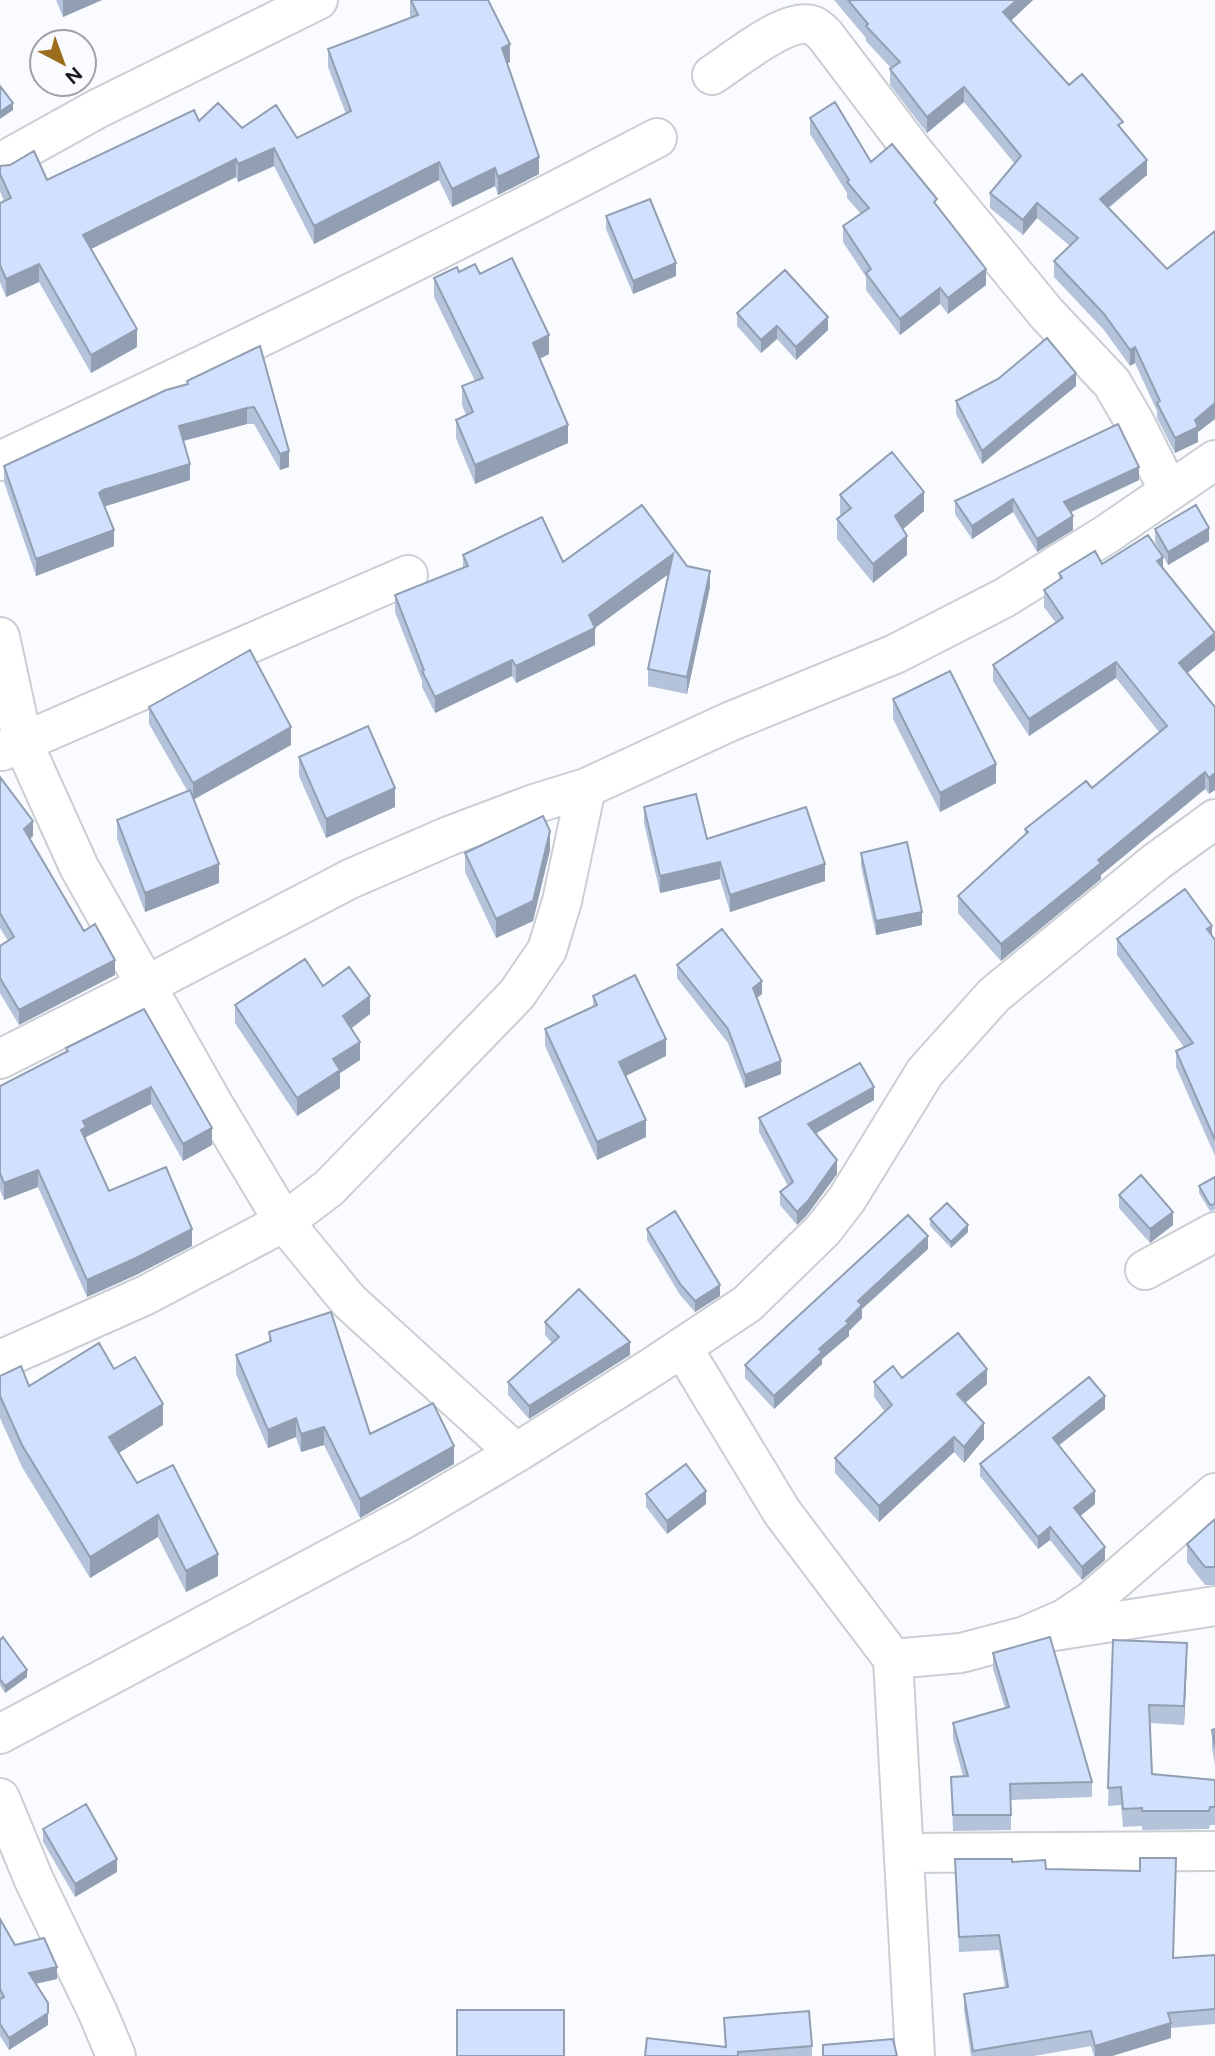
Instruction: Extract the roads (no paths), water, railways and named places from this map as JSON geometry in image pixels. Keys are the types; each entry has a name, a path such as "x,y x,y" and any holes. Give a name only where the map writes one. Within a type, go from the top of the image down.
{"street":[{"path":"0,163 97,108 318,0"},
{"path":"712,75 782,30 799,25 813,25 825,35 913,151 1047,314 1112,383 1135,421 1169,492"},
{"path":"0,461 352,294 492,225 657,138"},
{"path":"0,1059 351,879 449,836 586,788 729,722 895,653 1004,598 1107,534 1215,460"},
{"path":"12,747 257,638 408,575"},
{"path":"0,637 12,747 215,1107 284,1222 349,1301 516,1453"},
{"path":"0,1360 146,1296 284,1222 329,1188 517,994 547,950 562,901 586,788"},
{"path":"0,1734 404,1519 516,1453 747,1304 823,1230 866,1170 925,1072 994,995 1156,862 1215,819"},
{"path":"1145,1269 1215,1233"},
{"path":"682,1347 782,1512 893,1659 915,2056"},
{"path":"1025,1636 1064,1619 1091,1601 1215,1493"},
{"path":"893,1659 961,1653 1025,1636 1215,1606"},
{"path":"0,1798 34,1880 116,2056"},
{"path":"905,1853 1215,1851"}]}
